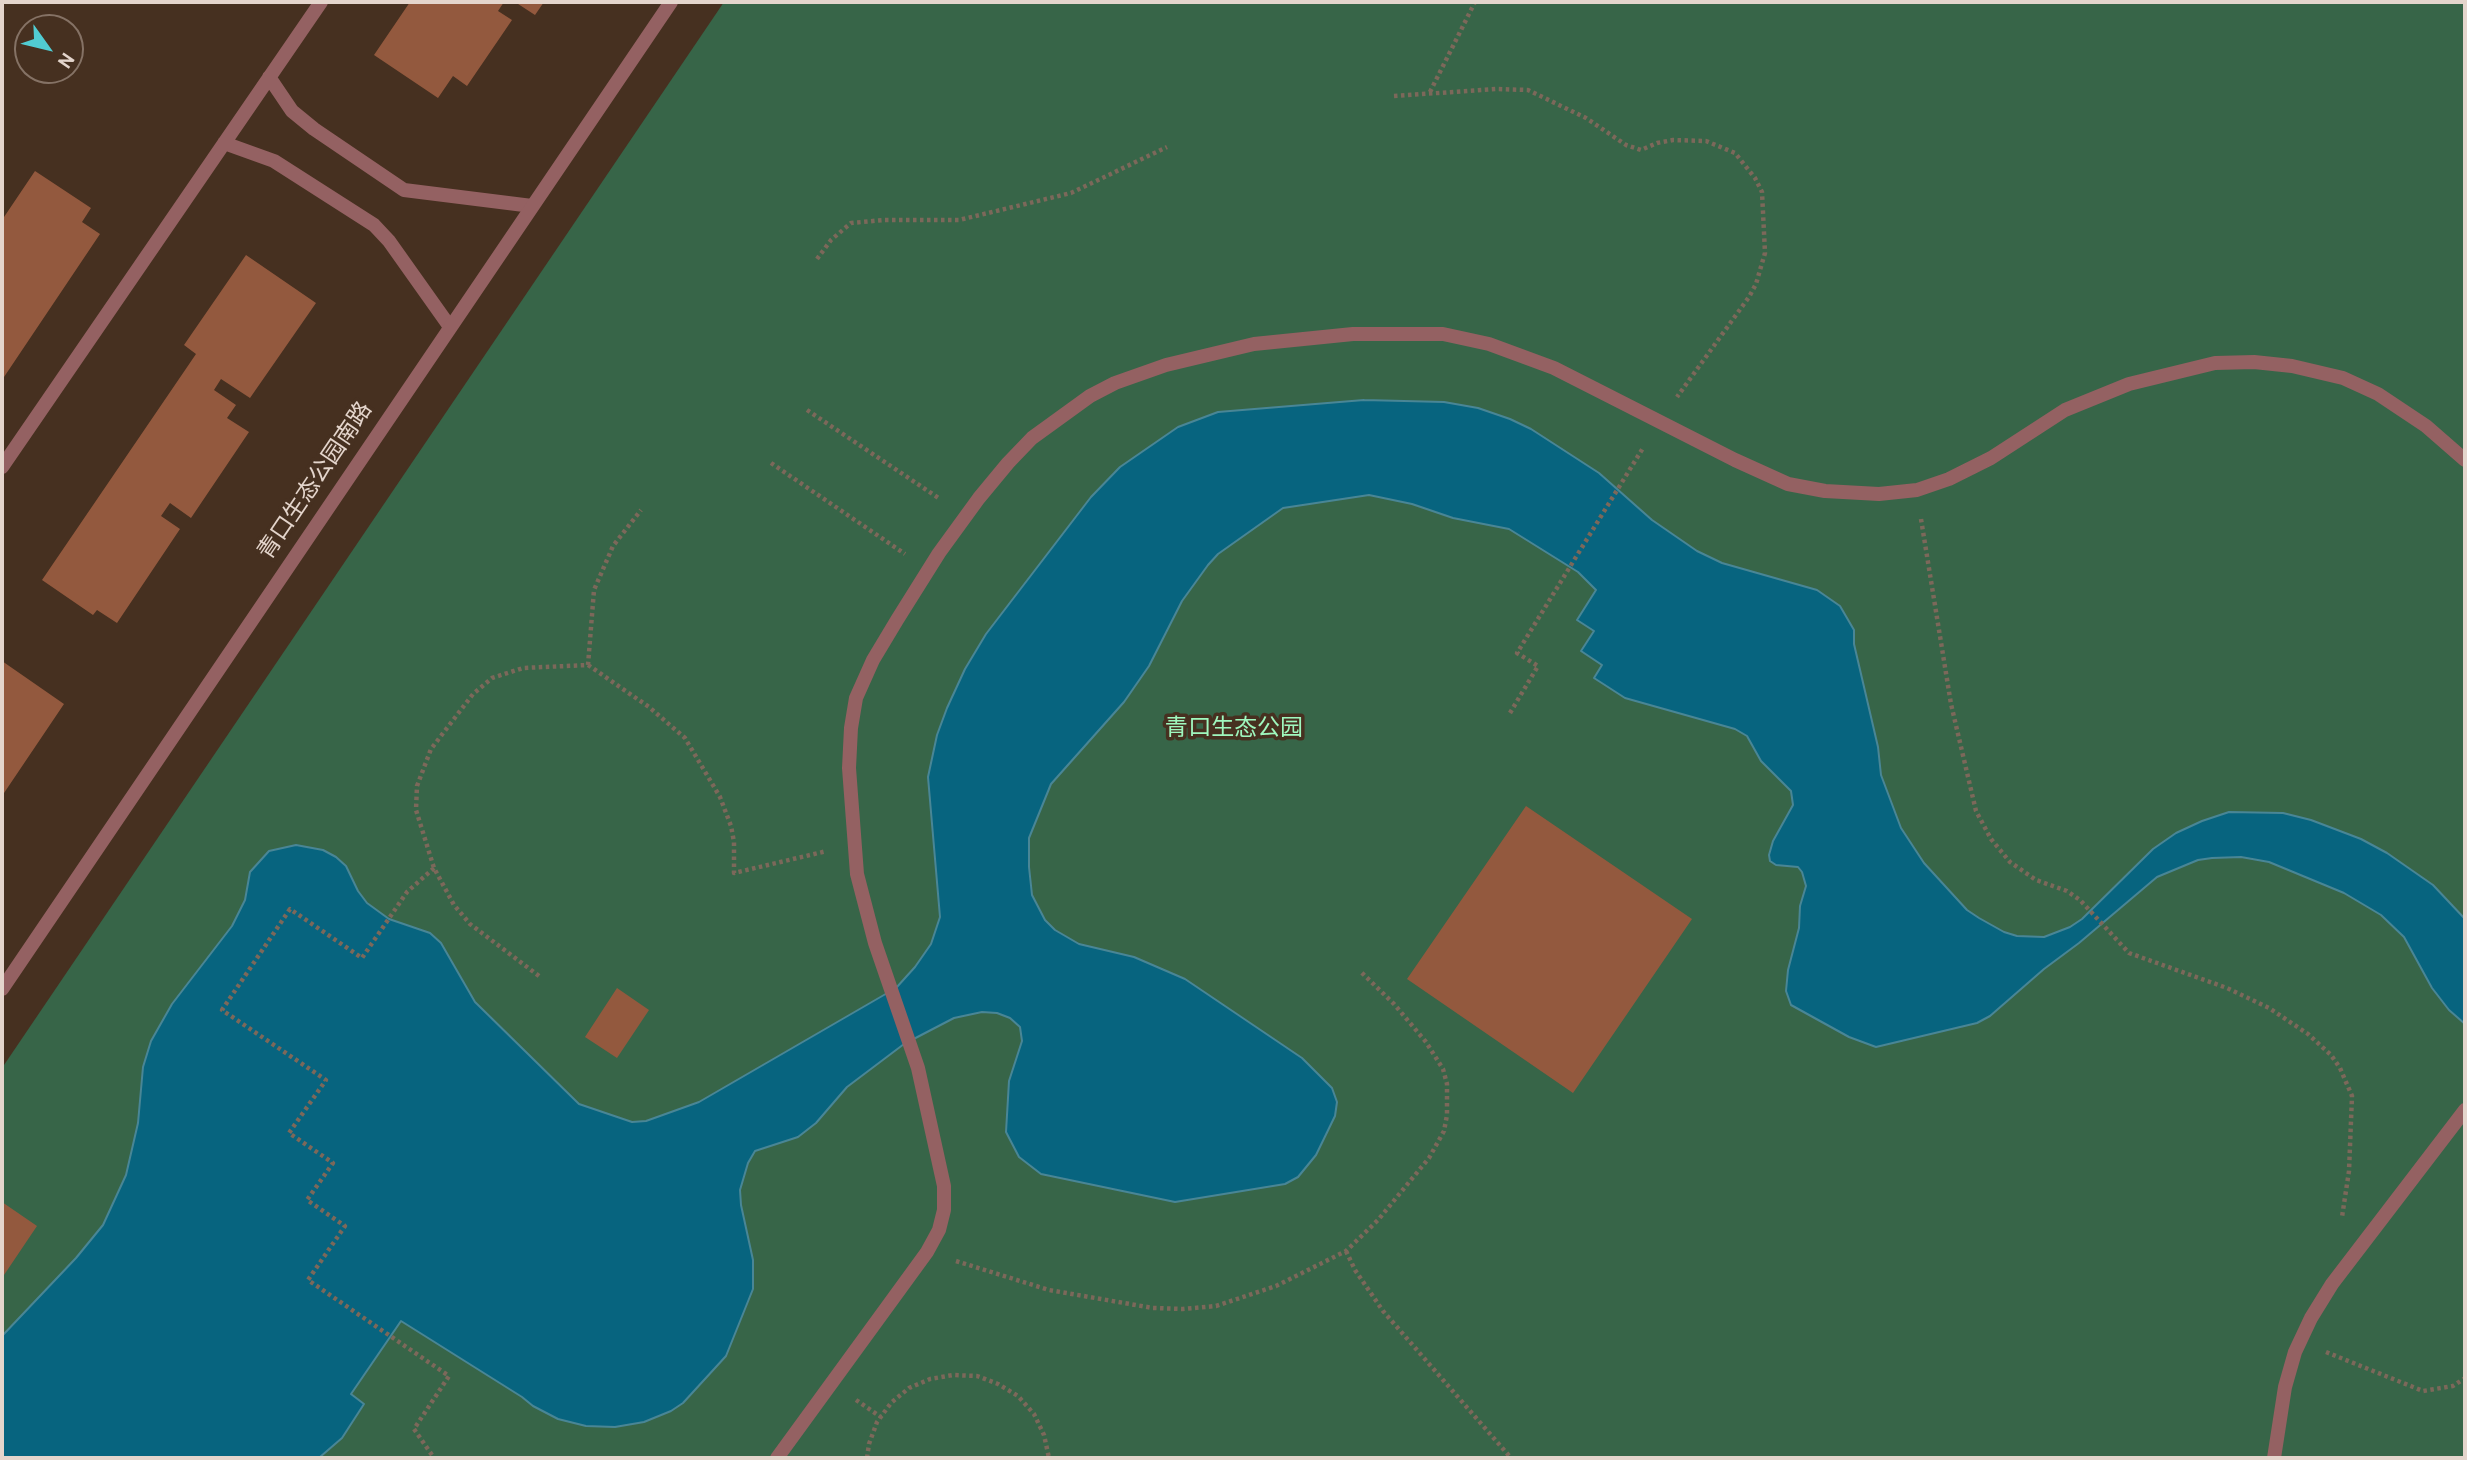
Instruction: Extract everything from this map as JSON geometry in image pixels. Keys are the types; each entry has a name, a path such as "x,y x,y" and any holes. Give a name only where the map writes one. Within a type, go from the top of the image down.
{"street":[{"path":"2,467 321,2"},
{"name":"青口生态公园南路","path":"2,989 671,2"},
{"path":"269,77 292,111 404,190 533,206"},
{"path":"224,143 274,161 374,225 389,241 450,327"},
{"path":"778,1458 927,1252 939,1230 944,1210 944,1186 918,1068 874,943 857,874 849,768 856,698 873,660 928,570 966,517 1008,463 1032,438 1090,396 1115,383 1166,365 1254,344 1353,334 1443,334 1489,344 1554,368 1788,484 1825,491 1879,494 1917,490 1950,478 1991,458 2065,410 2129,384 2215,363 2254,362 2292,366 2343,378 2378,394 2426,426 2465,460"},
{"path":"2274,1458 2285,1387 2311,1318 2332,1284 2465,1110"}],"path":[{"path":"1429,93 1475,2"},
{"path":"1394,96 1528,89 1586,118 1626,145 1641,149 1673,140 1706,141 1735,153 1755,178 1762,192 1765,253 1749,298 1659,421"},
{"path":"817,259 831,240 851,223 959,220 1071,193 1167,147"},
{"path":"807,410 966,517"},
{"path":"771,463 928,570"},
{"path":"1510,713 1538,666 1517,653 1626,476"},
{"path":"1917,490 1951,704 1976,811 1991,839 2010,862 2036,880 2067,891 2080,900 2129,953 2227,988 2269,1008 2308,1034 2331,1055 2352,1096 2349,1171 2341,1221"},
{"path":"588,665 594,590 613,547 641,510"},
{"path":"539,976 470,924 454,905 433,868 416,810 416,786 431,749 473,694 492,678 523,668 588,665 649,707 685,737 720,797 734,842 734,873 855,844"},
{"path":"433,868 407,892 362,958 290,909 222,1010 326,1080 289,1133 333,1163 307,1200 345,1227 308,1280 449,1376 414,1429 434,1458"},
{"path":"927,1252 1049,1290 1153,1308 1183,1309 1216,1306 1276,1286 1346,1251 1378,1220 1429,1158 1444,1131 1447,1115 1447,1084 1443,1069 1426,1042 1360,971"},
{"path":"1346,1251 1382,1311 1511,1458"},
{"path":"2301,1341 2423,1391 2453,1386 2465,1378"},
{"path":"867,1458 877,1422 891,1403 909,1388 930,1379 953,1374 977,1376 1018,1396 1034,1414 1044,1435 1049,1458"}],"green space":[{"name":"青口生态公园","path":"724,2 2465,2 2465,1458 2,1458 2,1068"}],"water":[{"path":"1364,400 1444,402 1478,408 1510,419 1531,429 1599,473 1652,520 1697,551 1722,563 1817,590 1840,606 1854,630 1854,644 1878,747 1881,775 1901,828 1924,863 1967,910 1979,918 2017,936 2044,937 2082,919 2153,849 2176,833 2229,812 2283,813 2311,820 2361,839 2387,853 2433,885 2465,919 2465,1024 2449,1010 2432,988 2404,937 2381,915 2344,893 2269,862 2241,857 2198,860 2157,877 1990,1016 1977,1023 1876,1047 1849,1037 1791,1005 1786,991 1788,970 1799,928 1800,906 1806,886 1798,867 1776,865 1770,861 1769,855 1773,841 1793,805 1791,791 1761,761 1747,736 1735,729 1625,698 1594,678 1602,665 1581,651 1594,631 1577,620 1596,590 1578,572 1509,529 1453,518 1412,504 1369,495 1283,508 1218,554 1208,565 1182,601 1149,666 1124,702 1051,784 1029,838 1029,867 1032,895 1045,920 1055,930 1079,944 1134,957 1185,979 1302,1058 1332,1088 1337,1102 1335,1116 1316,1155 1298,1177 1285,1184 1175,1202 1041,1174 1019,1157 1006,1132 1009,1081 1022,1041 1020,1027 1010,1018 997,1013 982,1012 954,1018 904,1044 847,1087 816,1123 798,1137 755,1151 748,1163 740,1190 753,1260 753,1289 726,1356 683,1403 671,1411 644,1422 615,1427 586,1426 558,1419 533,1406 401,1321 351,1394 364,1404 342,1438 320,1457 2,1458 2,1336 76,1258 103,1225 126,1175 138,1123 143,1067 151,1041 172,1004 232,926 245,900 250,872 269,851 296,845 323,850 346,866 367,903 389,919 430,933 441,943 475,1002 579,1104 632,1122 646,1121 699,1102 896,988 931,944 940,917 928,777 937,735 965,669 986,634 1091,497 1120,467 1178,427 1218,412"}],"building":[{"path":"410,2 504,2 498,11 512,20 467,86 453,76 438,98 374,55"},
{"path":"515,2 544,2 535,15"},
{"path":"35,171 91,208 82,222 100,234 2,380 2,220"},
{"path":"246,255 316,303 250,398 221,379 214,390 236,405 227,418 249,432 191,518 170,503 161,516 180,529 117,623 97,610 93,615 42,580 196,354 184,345"},
{"path":"2,661 64,704 2,796"},
{"path":"1526,806 1692,919 1573,1093 1407,979"},
{"path":"617,988 649,1010 617,1058 585,1037"},
{"path":"2,1202 37,1226 2,1278"}]}
